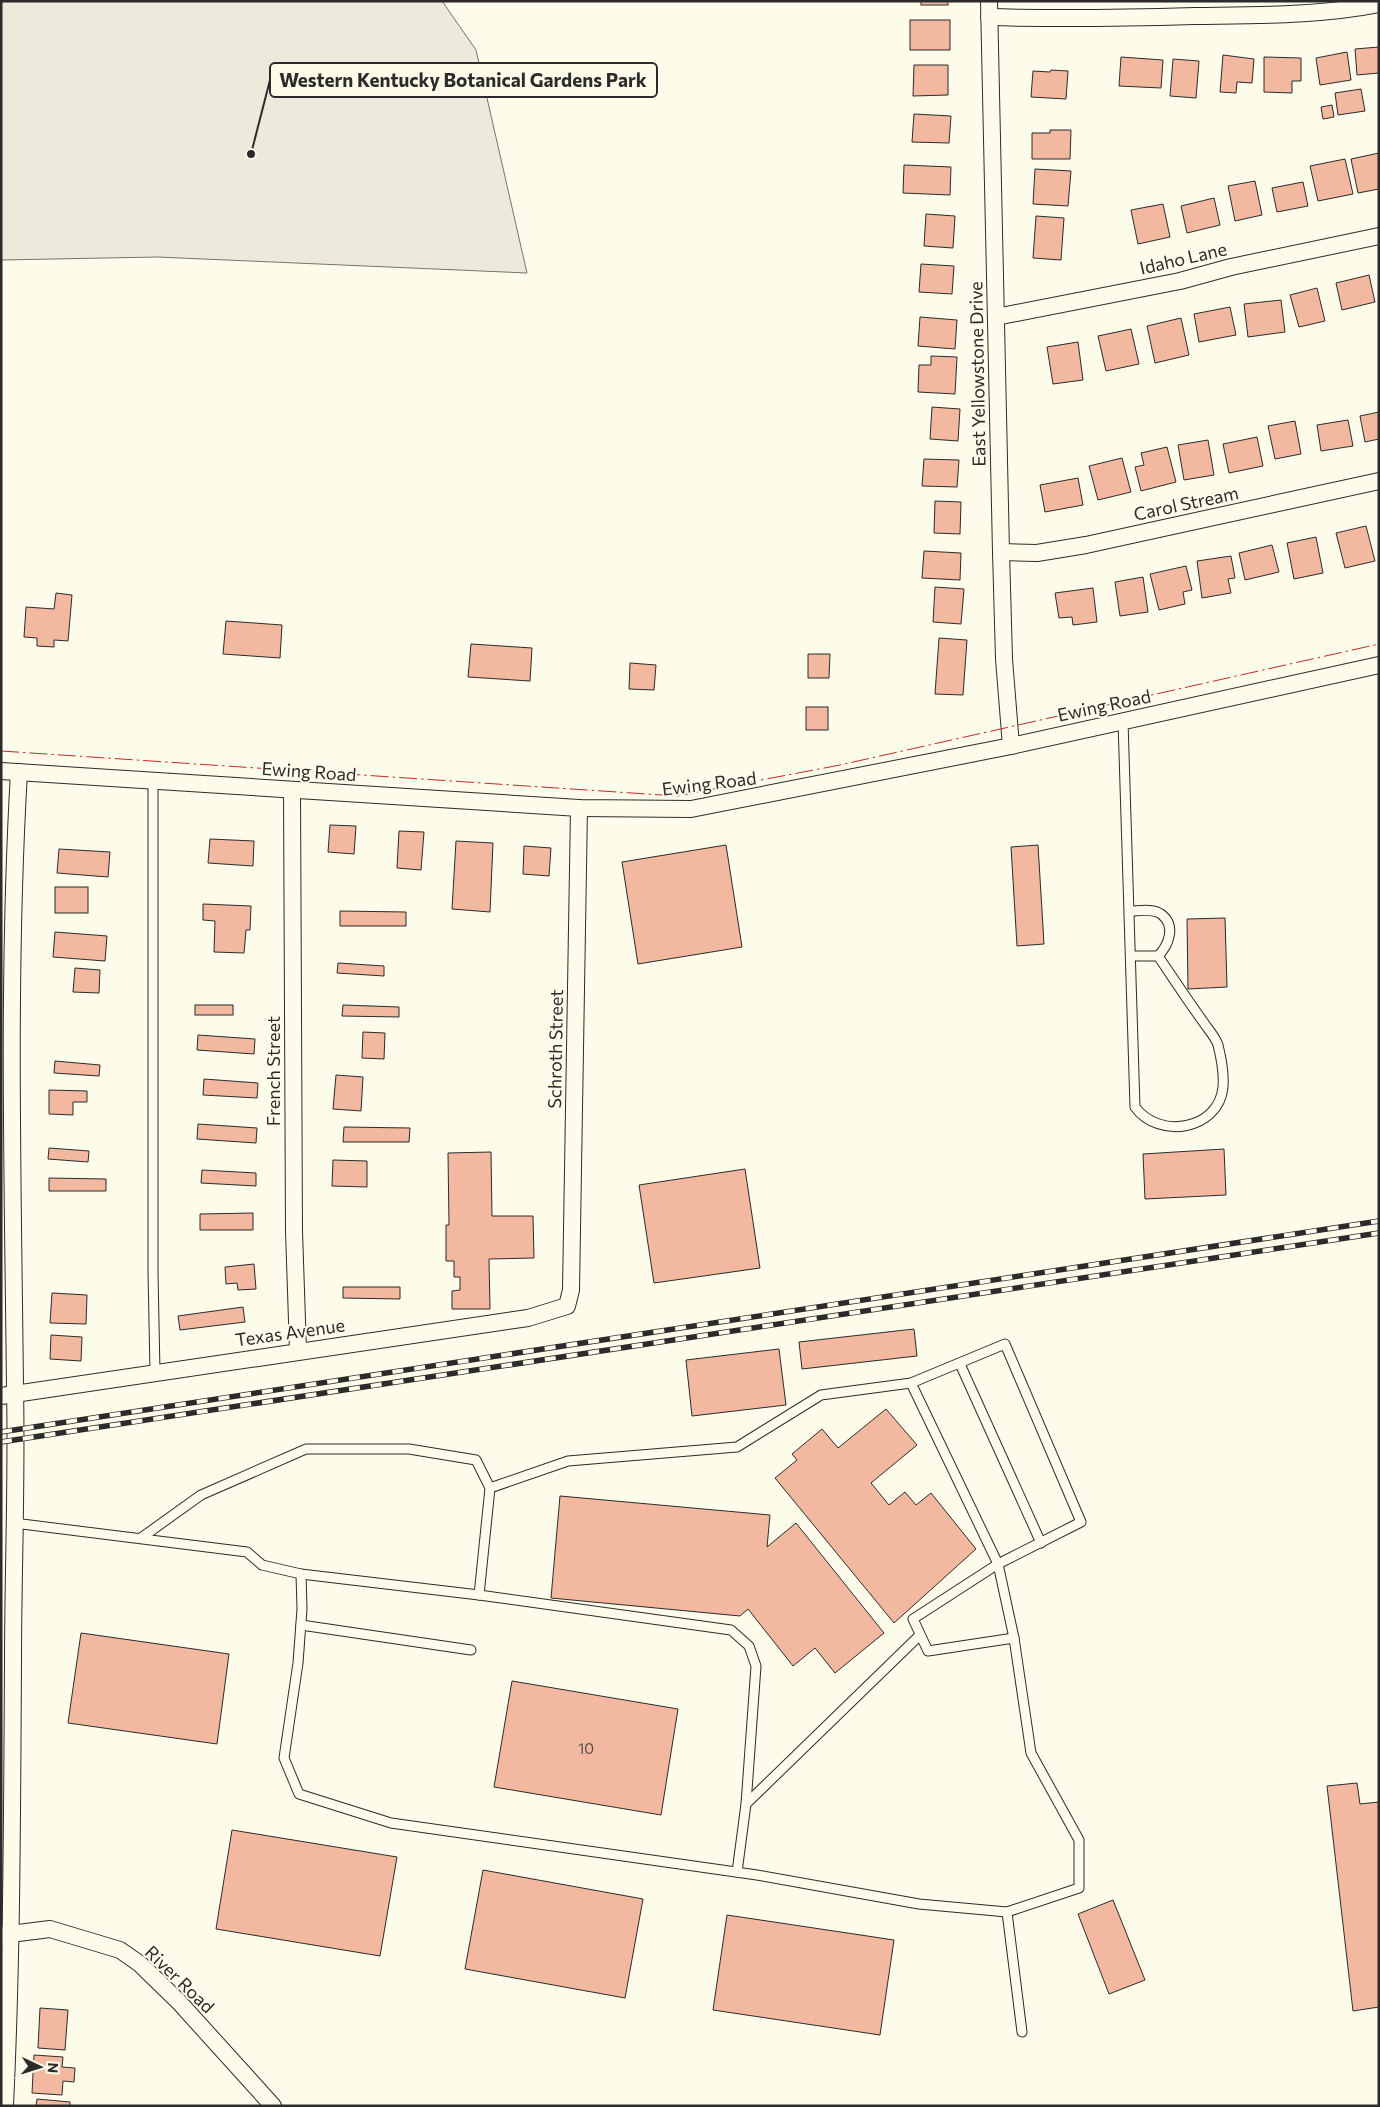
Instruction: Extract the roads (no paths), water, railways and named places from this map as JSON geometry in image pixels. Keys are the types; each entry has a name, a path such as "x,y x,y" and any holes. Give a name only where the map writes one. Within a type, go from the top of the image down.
{"street":[{"path":"989,9 1050,19 1341,12 1379,4"},
{"name":"East Yellowstone Drive","path":"989,9 1004,659 1011,746"},
{"name":"Idaho Lane","path":"996,317 1180,281 1232,267 1379,236"},
{"name":"Carol Stream","path":"1001,552 1037,552 1086,545 1379,481"},
{"name":"Ewing Road","path":"1,771 580,808 691,809 1011,746 1379,665"},
{"path":"5,2106 7,1658 14,1523 8,1395 12,1214 14,852 18,772"},
{"name":"French Street","path":"292,790 294,1231 298,1351"},
{"name":"Schroth Street","path":"571,1290 580,808"},
{"name":"Texas Avenue","path":"8,1395 528,1318 567,1306 571,1290"},
{"name":"River Road","path":"6,1934 50,1929 120,1950 140,1964 179,2002 274,2106"}],"lane":[{"path":"1123,722 1135,1107 1143,1117 1161,1126 1189,1126 1206,1118 1219,1101 1223,1087 1218,1043 1158,956"},
{"path":"153,781 152,1272 155,1372"},
{"path":"1130,911 1152,911 1161,914 1168,924 1170,936 1167,947 1158,956 1131,956"},
{"path":"490,1488 568,1461 737,1447 821,1395 911,1383 1005,1344 1081,1522 1041,1544 998,1564 913,1619 928,1651 1014,1638"},
{"path":"960,1364 1041,1544"},
{"path":"301,1574 301,1625 298,1663 284,1758 299,1794 391,1822 737,1872 919,1904 1007,1912 1079,1888 1079,1840 1031,1753 1014,1638 998,1564 911,1383"},
{"path":"141,1538 201,1494 306,1449 409,1449 476,1460 490,1488 479,1595"},
{"path":"14,1523 246,1552 262,1565 301,1574 479,1595 731,1630 749,1646 756,1666 746,1804 737,1872"},
{"path":"301,1625 471,1650"},
{"path":"746,1804 920,1635"},
{"path":"1007,1912 1022,2032"}],"railway":[{"path":"1,1432 1379,1221"},
{"path":"1,1442 1379,1233"}],"place":[{"name":"Western Kentucky Botanical Gardens Park","path":"251,154"}]}
